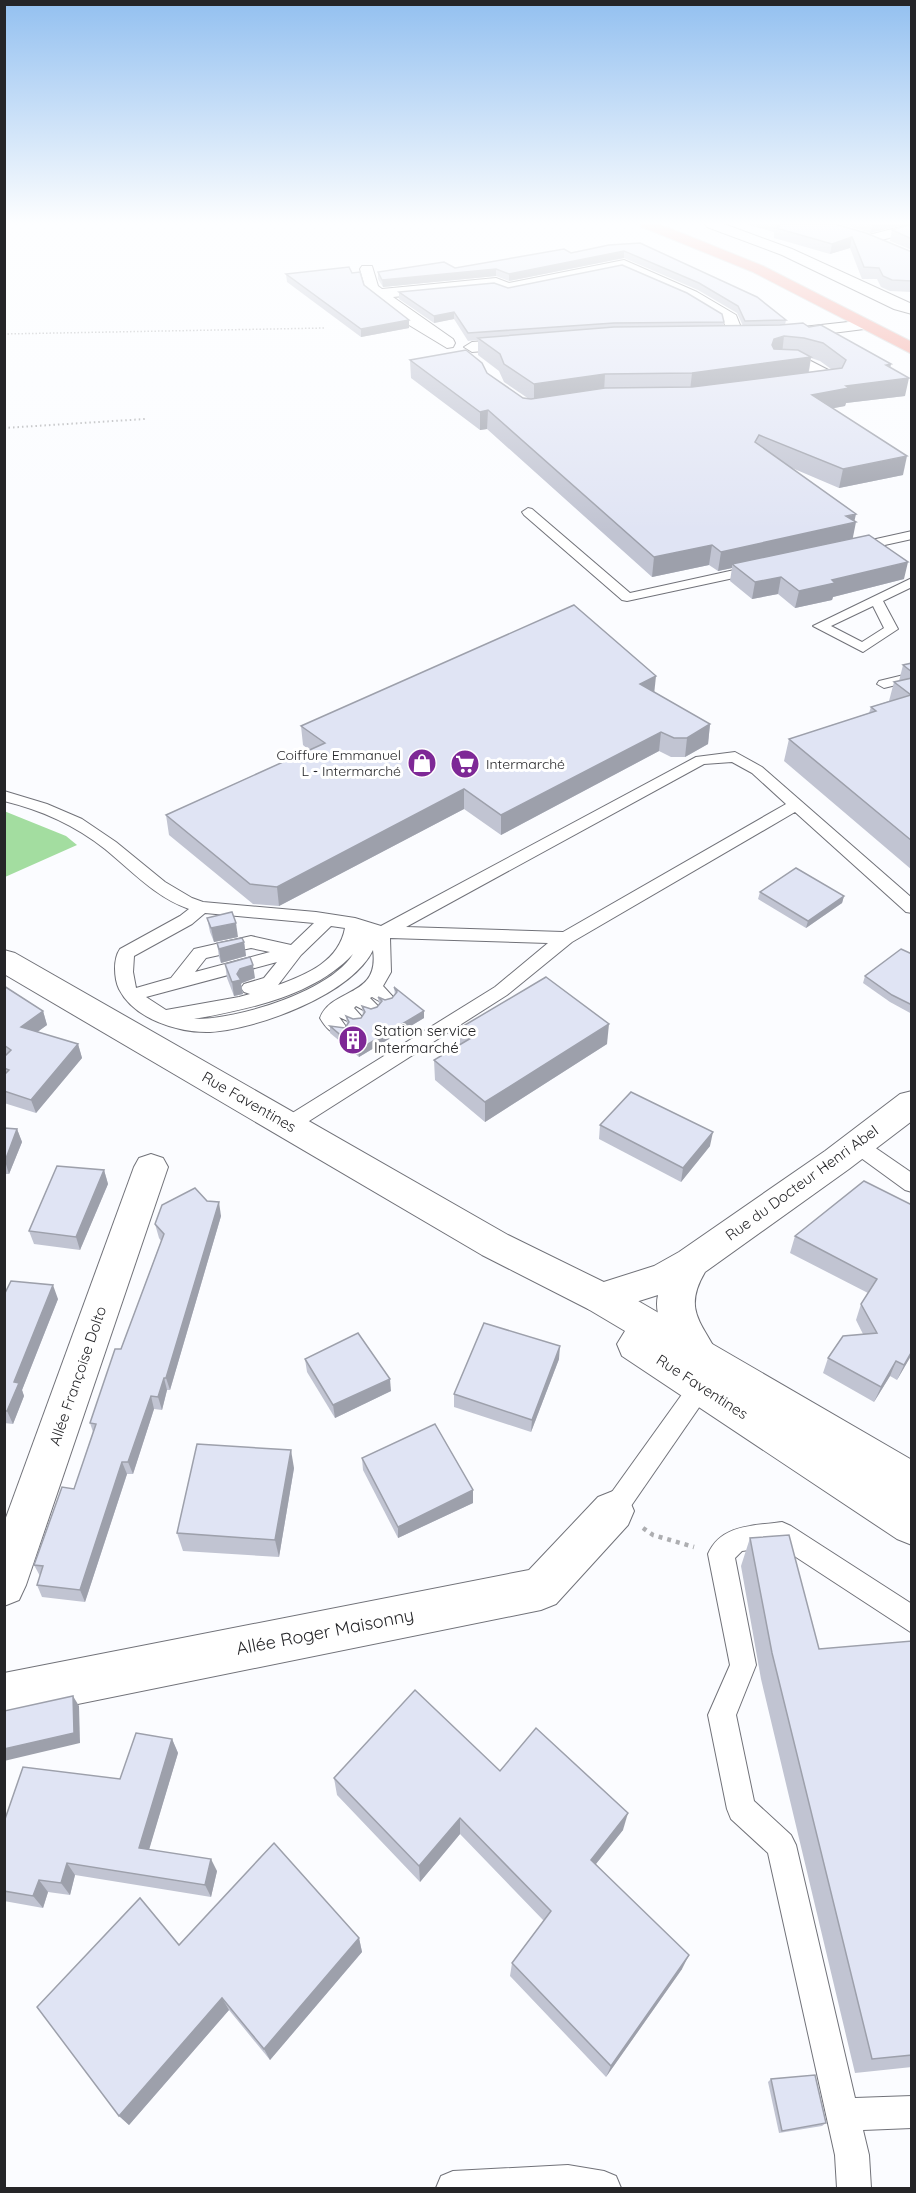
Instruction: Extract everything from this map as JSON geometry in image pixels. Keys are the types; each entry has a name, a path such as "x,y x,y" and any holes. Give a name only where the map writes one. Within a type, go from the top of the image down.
{"main road":[{"path":"868,326 912,350"}],"street":[{"path":"421,326 447,344 461,343 470,355 534,342"},
{"path":"714,336 742,335 736,326"},
{"path":"787,385 832,379 799,360 771,362 771,335 853,326"},
{"name":"Rue Faventines","path":"4,960 495,1245 700,1372 912,1482"},
{"name":"Rue du Docteur Henri Abel","path":"600,1298 666,1277 692,1262 857,1145 912,1103"},
{"name":"Allée Françoise Dolto","path":"4,1585 151,1167"},
{"name":"Rue Faventines","path":"495,1245 600,1298 912,1525"},
{"name":"Rue du Docteur Henri Abel","path":"692,1262 678,1282 675,1304 678,1323 700,1372"},
{"name":"Allée Roger Maisonny","path":"4,1696 541,1589 614,1509"}],"lane":[{"path":"528,512 627,597 773,566"},
{"path":"843,550 911,533"},
{"path":"876,599 891,629 863,648 820,626 848,613 876,599 912,582"},
{"path":"884,684 912,677"},
{"path":"201,907 186,920 126,953 123,972 128,993 157,1013 187,1014 221,1007 305,983 330,968 370,928 701,760 735,757 757,770 912,908"},
{"path":"4,796 46,808 98,835 185,903 201,907 327,920 370,928 566,938"},
{"path":"288,1125 501,991 566,938 796,805"},
{"path":"157,1013 270,983 295,951 327,920"},
{"path":"338,1028 329,1018 331,1013 356,1002 383,968 380,940 370,928"},
{"path":"132,995 295,951"},
{"path":"356,1002 379,1004"},
{"path":"408,1028 423,1040"},
{"path":"376,1047 391,1060"},
{"path":"857,1145 912,1184"},
{"path":"614,1509 700,1372"},
{"path":"854,2188 852,2155 781,1845 741,1809 722,1715 743,1665 721,1554 736,1540 782,1534 912,1620"},
{"path":"843,2115 912,2112"},
{"path":"453,2188 568,2182 604,2188"}],"path":[{"path":"4,334 325,328"},
{"path":"4,428 145,419"},
{"path":"614,1509 653,1535 721,1554"}],"green space":[{"path":"4,811 66,836 77,845 5,877"}],"building":[{"path":"357,326 375,326 361,329"},
{"path":"464,326 565,326 468,333"},
{"path":"823,326 891,364 886,365 909,378 846,386 849,388 812,395 907,456 843,469 759,435 755,442 856,514 846,516 856,522 721,552 712,545 654,557 488,410 480,412 410,360 466,350 482,363 487,373 523,398 531,399 605,388 692,387 842,368 846,360 823,343 784,336 774,339 772,345 774,349 798,350 811,357 692,373 605,374 534,384 504,364 500,354 478,338 614,327"},
{"path":"869,535 908,562 832,580 835,583 799,591 781,577 755,582 732,564"},
{"path":"574,605 656,676 640,684 710,724 687,738 674,738 661,732 501,815 464,789 277,887 250,884 166,815 325,743 301,726"},
{"path":"912,663 912,672 903,665"},
{"path":"912,678 912,841 789,739 876,711 871,707 911,695 894,682"},
{"path":"796,868 844,896 808,921 760,892"},
{"path":"232,912 236,923 211,928 207,918"},
{"path":"242,938 244,942 219,949 217,943"},
{"path":"901,949 912,954 912,1005 892,995 865,976"},
{"path":"250,957 253,965 240,969 237,974 241,980 232,982 225,964"},
{"path":"546,977 609,1024 485,1102 434,1060 471,1038 460,1028"},
{"path":"4,986 43,1011 21,1027 78,1044 31,1100 4,1091 4,1075 9,1070 4,1068 4,1057 11,1050 4,1045"},
{"path":"394,987 424,1011 358,1050 330,1026 345,1028 349,1022 346,1016 353,1019 361,1018 365,1012 362,1006 371,1009 377,1007 382,1001 378,997 385,1000 392,998 397,992"},
{"path":"631,1092 713,1132 683,1168 600,1125"},
{"path":"4,1128 17,1129 5,1161 4,1161"},
{"path":"57,1166 104,1170 76,1237 29,1231"},
{"path":"864,1181 912,1205 912,1351 904,1365 896,1361 881,1387 828,1358 843,1336 877,1333 861,1304 877,1279 795,1236"},
{"path":"195,1188 207,1201 219,1202 166,1378 164,1378 158,1397 151,1396 128,1462 122,1462 80,1590 37,1585 43,1566 34,1565 62,1487 74,1489 96,1424 90,1423 115,1349 121,1349 164,1234 155,1224 162,1205"},
{"path":"11,1281 53,1285 14,1382 19,1383 7,1411 4,1411 4,1295"},
{"path":"484,1323 560,1346 532,1420 454,1394"},
{"path":"358,1333 390,1379 333,1405 305,1359"},
{"path":"435,1424 473,1490 398,1527 362,1458"},
{"path":"197,1444 291,1450 275,1540 177,1533"},
{"path":"789,1535 819,1649 912,1641 912,2055 872,2059 772,1653 750,1538"},
{"path":"415,1690 500,1771 536,1728 628,1813 591,1860 689,1955 611,2066 512,1963 551,1911 460,1818 419,1866 334,1778"},
{"path":"73,1696 74,1733 4,1749 4,1711"},
{"path":"136,1733 172,1739 139,1848 211,1859 205,1885 67,1863 61,1883 39,1880 33,1896 4,1891 4,1822 23,1767 120,1779"},
{"path":"274,1843 359,1938 264,2049 222,1998 119,2116 37,2007 140,1898 179,1945"},
{"path":"815,2075 826,2123 782,2131 771,2079"}],"place":[{"name":"Coiffure Emmanuel L - Intermarché","path":"422,763"},
{"name":"Intermarché","path":"465,764"},
{"name":"Station service Intermarché","path":"353,1040"}]}
